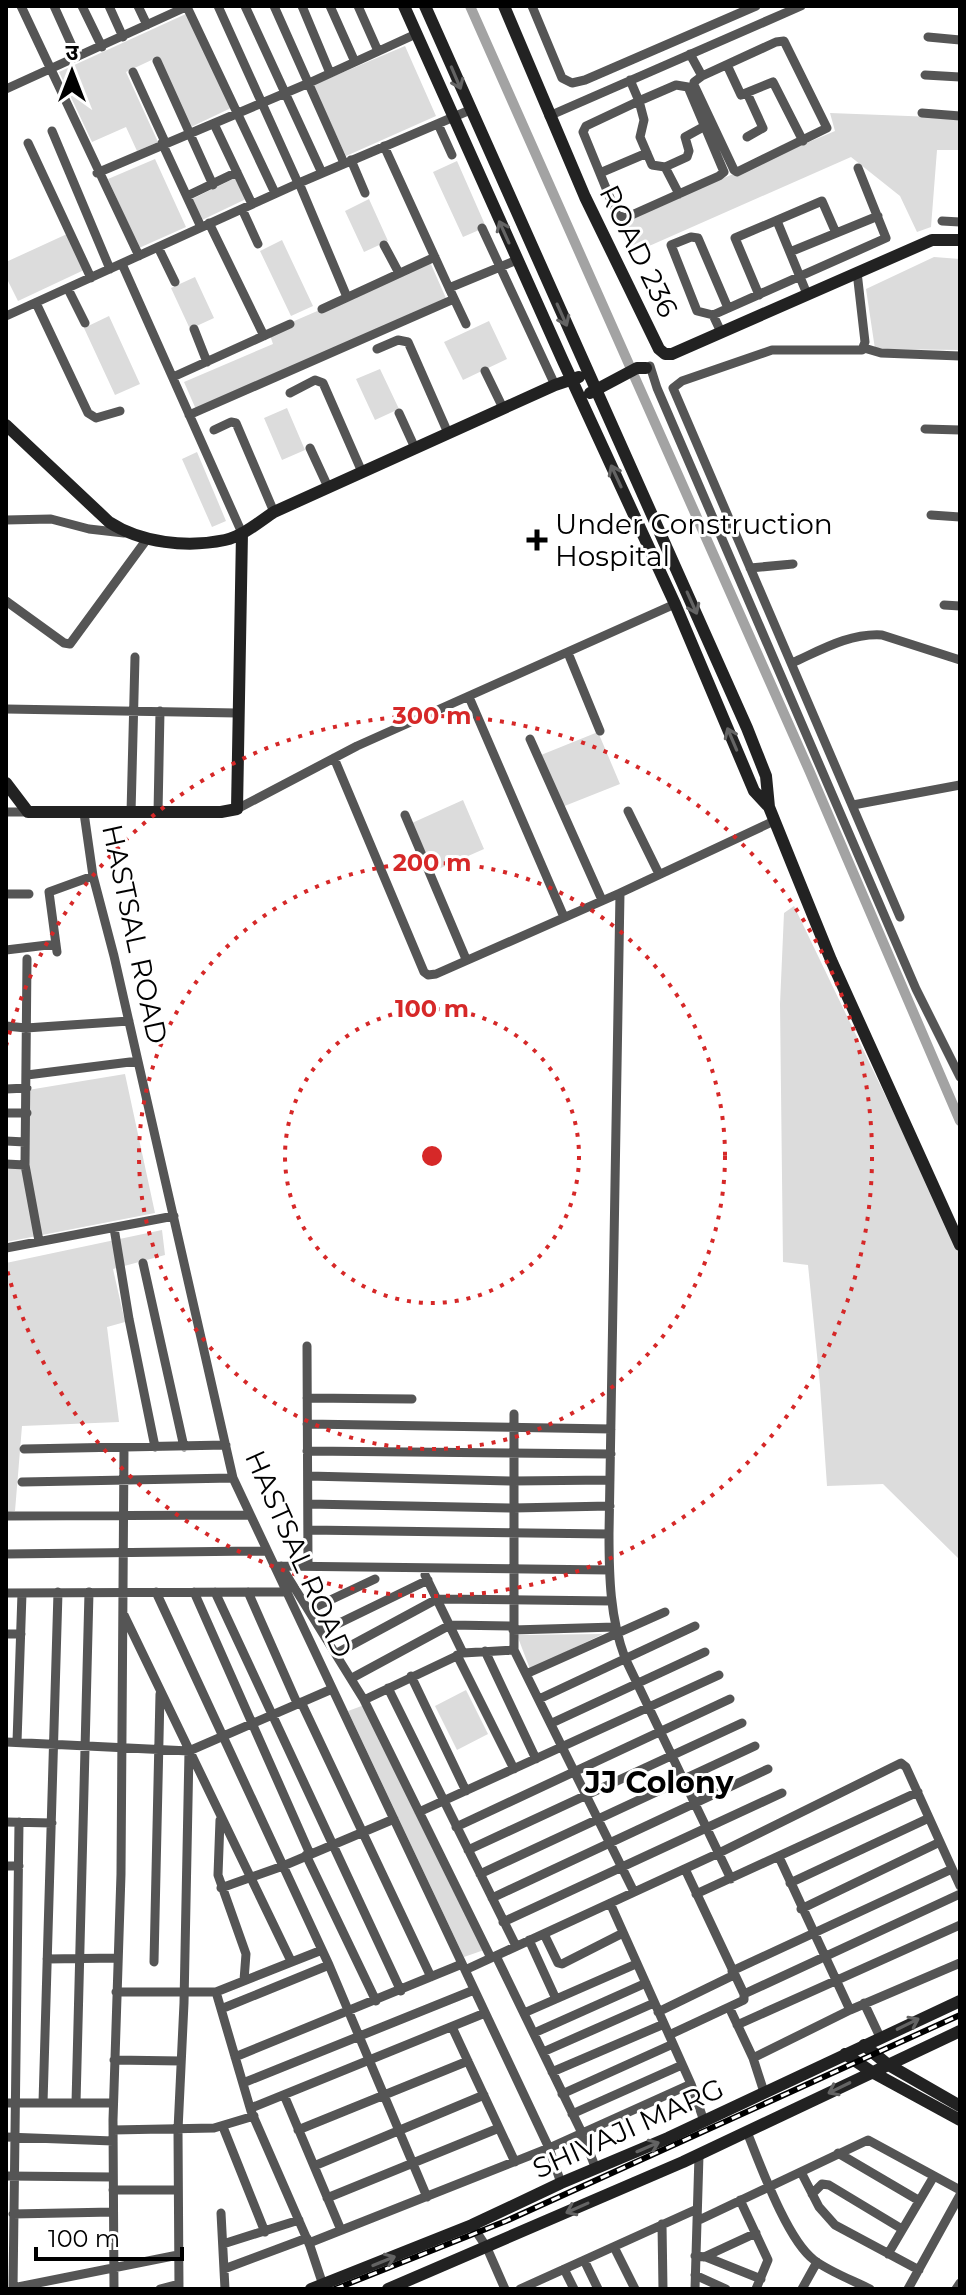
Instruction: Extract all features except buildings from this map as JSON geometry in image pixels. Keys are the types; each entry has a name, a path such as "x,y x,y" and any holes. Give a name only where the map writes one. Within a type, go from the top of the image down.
{"street":[{"path":"21,6 97,173 139,256"},
{"path":"54,6 77,57"},
{"path":"82,6 102,47"},
{"path":"109,6 123,37"},
{"path":"138,6 147,25"},
{"path":"6,89 123,37 167,10 188,6 275,193"},
{"path":"218,6 347,297"},
{"path":"245,6 322,173"},
{"path":"274,6 365,193"},
{"path":"330,6 355,62"},
{"path":"358,6 378,51"},
{"path":"404,6 675,604 754,791 769,807"},
{"path":"425,6 747,728 766,776 769,807 774,821 831,960 960,1245"},
{"name":"ROAD 236","path":"504,6 585,197 660,351 669,355 932,240 960,240"},
{"path":"532,6 562,78 572,83 585,80 742,9 756,6"},
{"path":"768,6 773,17"},
{"path":"549,116 801,6"},
{"path":"304,7 330,73"},
{"path":"97,173 416,34"},
{"path":"928,37 960,40"},
{"path":"776,42 786,44 827,125 825,130 741,171 734,170 694,85 702,76 776,42"},
{"path":"690,54 702,76"},
{"path":"157,61 213,185"},
{"path":"727,65 739,93 747,93 773,82 803,141"},
{"path":"133,72 187,196 264,336"},
{"path":"925,75 960,77"},
{"path":"630,80 644,120 640,137 652,165 665,167 687,157 689,151 685,137 705,126"},
{"path":"676,85 684,85 724,172 622,219 617,215 584,129 639,101 676,85"},
{"path":"747,93 763,128 747,137"},
{"path":"6,316 275,193 470,110"},
{"path":"922,113 960,116"},
{"path":"214,124 252,204"},
{"path":"438,124 452,155"},
{"path":"52,131 110,269"},
{"path":"28,143 91,278"},
{"path":"384,146 466,324"},
{"path":"600,173 647,153"},
{"path":"665,167 679,194"},
{"path":"728,308 698,238 673,243 670,248 697,311 713,315 884,240 887,235 858,168"},
{"path":"187,196 237,172"},
{"path":"759,295 735,238 822,201 836,233"},
{"path":"242,209 258,244"},
{"path":"790,252 878,216"},
{"path":"777,221 807,294"},
{"path":"942,221 960,222"},
{"path":"482,228 555,385"},
{"path":"384,245 399,273"},
{"path":"158,247 175,282"},
{"path":"322,309 435,257"},
{"path":"449,288 517,260"},
{"path":"122,264 242,533 237,809 334,758 675,604"},
{"path":"857,272 864,348"},
{"path":"68,289 85,323"},
{"path":"189,415 454,299"},
{"path":"36,303 88,413 96,418 120,411"},
{"path":"713,315 721,332"},
{"path":"173,377 290,324"},
{"path":"194,329 207,362"},
{"path":"377,349 398,340 408,342 448,433"},
{"path":"900,917 673,390 674,385 772,350 851,351 864,348 881,353 960,356"},
{"path":"580,397 669,355"},
{"path":"643,369 657,388 916,989 960,1077"},
{"path":"485,371 503,408"},
{"path":"6,520 55,520 89,529 187,543 225,540 274,512 328,487 555,385 589,374"},
{"path":"290,393 315,380 323,383 362,472"},
{"path":"399,413 415,448"},
{"path":"214,430 231,422 236,423 274,512"},
{"path":"6,425 109,522 127,534"},
{"path":"925,429 960,430"},
{"path":"310,448 328,487"},
{"path":"931,515 960,517"},
{"path":"6,601 70,644 147,539"},
{"path":"750,568 793,564"},
{"path":"944,605 960,606"},
{"path":"792,663 853,636 871,635 882,635 960,660"},
{"path":"568,653 600,731"},
{"path":"131,813 135,657"},
{"path":"469,697 564,917"},
{"path":"6,709 237,713"},
{"path":"158,813 160,711"},
{"path":"530,739 602,900"},
{"path":"334,758 424,972 428,975 620,893 774,821"},
{"path":"6,783 28,812"},
{"path":"853,805 960,785"},
{"name":"HASTSAL ROAD","path":"28,812 158,813 237,809"},
{"path":"628,811 659,874"},
{"path":"6,812 28,812"},
{"name":"HASTSAL ROAD","path":"84,813 93,876 233,1478 549,2148 561,2183"},
{"path":"405,815 466,959"},
{"path":"6,950 56,948 49,892 93,876"},
{"path":"620,893 609,1534 612,1601 616,1630 625,1658 731,1879"},
{"path":"6,894 29,894"},
{"path":"27,959 25,1165 39,1241"},
{"path":"6,1026 26,1028 129,1021"},
{"path":"27,1075 138,1061"},
{"path":"6,1089 27,1088"},
{"path":"6,1113 27,1113"},
{"path":"6,1141 25,1142"},
{"path":"6,1164 25,1165"},
{"path":"6,1248 174,1216"},
{"path":"114,1228 155,1447"},
{"path":"143,1263 184,1447"},
{"path":"307,1346 308,1566"},
{"path":"307,1398 412,1399"},
{"path":"514,1414 514,1650 634,1892"},
{"path":"307,1424 611,1429"},
{"path":"24,1449 226,1445"},
{"path":"114,2289 113,2103 122,1749 124,1448"},
{"path":"307,1451 611,1454"},
{"path":"308,1476 610,1480"},
{"path":"22,1482 233,1478"},
{"path":"308,1504 513,1508 610,1506"},
{"path":"6,1516 249,1515"},
{"path":"308,1530 609,1534"},
{"path":"6,1554 266,1551"},
{"path":"277,1566 609,1570"},
{"path":"277,1566 323,1631 364,1700 534,2033 596,2169"},
{"path":"422,1568 514,1769"},
{"path":"309,1610 375,1579"},
{"path":"323,1631 428,1580"},
{"path":"43,2103 58,1592"},
{"path":"76,2103 89,1592"},
{"path":"156,1592 329,1965 427,2197"},
{"path":"194,1592 308,1855 376,2001"},
{"path":"215,1592 401,1991"},
{"path":"248,1592 431,1977"},
{"path":"6,1593 285,1592"},
{"path":"17,1742 22,1593"},
{"path":"337,1653 437,1599 612,1601"},
{"path":"122,1612 291,1961"},
{"path":"526,1674 616,1630 665,1612"},
{"path":"352,1678 450,1625 616,1630"},
{"path":"539,1699 695,1626"},
{"path":"6,1634 21,1634"},
{"path":"364,1700 460,1654 514,1650"},
{"path":"485,1651 536,1759"},
{"path":"552,1723 705,1652"},
{"path":"6,1670 20,1670"},
{"path":"419,1812 719,1675"},
{"path":"411,1676 466,1791"},
{"path":"388,1688 516,1946"},
{"path":"6,1742 189,1751 332,1689"},
{"path":"154,1962 160,1691"},
{"path":"456,1827 730,1699"},
{"path":"468,1850 742,1723"},
{"path":"480,1874 755,1746"},
{"path":"160,2289 179,2287 178,2130 189,1751"},
{"path":"235,2057 431,1977 494,1957 719,1853 899,1764 906,1767 960,1886"},
{"path":"492,1898 768,1769"},
{"path":"696,1894 918,1792"},
{"path":"503,1922 782,1793"},
{"path":"220,1816 218,1875 246,1954 244,1980"},
{"path":"790,1883 929,1818"},
{"path":"221,1888 283,1866 394,1819"},
{"path":"6,1822 52,1823"},
{"path":"19,1822 11,2103 13,2289 178,2255"},
{"path":"801,1909 940,1842"},
{"path":"779,1857 850,2010"},
{"path":"6,1866 19,1866"},
{"path":"562,2094 744,2000 744,1994 685,1869"},
{"path":"543,2052 733,1973 952,1869"},
{"path":"744,1994 960,1894"},
{"path":"610,1903 691,2084 704,2121"},
{"path":"737,2025 960,1925"},
{"path":"544,1934 556,1960 562,1964 623,1933"},
{"path":"529,1940 556,1999"},
{"path":"116,1992 216,1992 322,1950"},
{"path":"47,1959 117,1958"},
{"path":"753,2058 864,2003 960,1963"},
{"path":"524,2013 636,1964"},
{"path":"221,2009 329,1965"},
{"path":"534,2033 646,1983"},
{"path":"243,2083 474,1990"},
{"path":"216,1992 252,2112 308,2240 317,2287"},
{"name":"SHIVAJI MARG","path":"317,2287 472,2225 960,2001"},
{"path":"864,2003 880,2037"},
{"path":"729,2007 753,2058 764,2092"},
{"path":"11,2137 113,2135 223,2127 284,2095 485,2013"},
{"path":"552,2072 664,2024"},
{"path":"452,2027 515,2162"},
{"name":"SHIVAJI MARG","path":"388,2289 699,2155 960,2031"},
{"path":"864,2045 887,2064 960,2106"},
{"path":"845,2054 960,2120"},
{"path":"114,2060 181,2061"},
{"path":"298,2130 468,2061"},
{"path":"572,2114 682,2065"},
{"path":"224,2269 427,2197 549,2148 691,2084"},
{"path":"284,2095 341,2230"},
{"path":"314,2166 484,2095"},
{"path":"11,2103 113,2103"},
{"path":"223,2127 265,2232"},
{"path":"327,2198 499,2128"},
{"path":"747,2132 794,2234 817,2262 870,2289"},
{"path":"697,2221 838,2153 872,2140 960,2192 908,2289"},
{"path":"838,2153 918,2200"},
{"path":"695,2289 700,2256 697,2221 699,2155"},
{"path":"801,2172 812,2194 835,2225 919,2270"},
{"path":"11,2176 113,2177"},
{"path":"888,2254 934,2176"},
{"path":"812,2194 822,2184 829,2185 902,2229"},
{"path":"113,2190 178,2190"},
{"path":"700,2256 759,2284 768,2260 740,2200"},
{"path":"526,2288 697,2209"},
{"path":"10,2214 113,2212"},
{"path":"221,2213 225,2289"},
{"path":"223,2244 299,2220"},
{"path":"662,2224 663,2289"},
{"path":"472,2225 487,2248 505,2289"},
{"path":"700,2256 756,2233"},
{"path":"614,2247 635,2289"},
{"path":"584,2260 598,2289"},
{"path":"802,2289 817,2262"},
{"path":"564,2269 574,2289"},
{"path":"695,2275 726,2289"},
{"path":"545,2278 550,2289"},
{"path":"956,2289 960,2283"}],"shaded area":[{"path":"188,13 231,108 191,127 158,57 126,72 158,142 137,151 126,127 92,142 59,72"},
{"path":"405,46 436,116 346,156 313,85"},
{"path":"830,113 960,118 960,150 937,150 931,227 917,232 900,196 851,157 631,254 617,223 835,131"},
{"path":"155,159 186,227 139,248 108,179"},
{"path":"457,161 486,227 463,237 433,172"},
{"path":"235,178 246,199 202,220 192,199"},
{"path":"369,199 388,241 364,252 345,211"},
{"path":"67,234 84,270 18,301 6,277 6,262"},
{"path":"282,240 313,306 291,316 260,251"},
{"path":"934,257 960,259 960,350 875,349 866,289"},
{"path":"430,262 449,305 198,414 184,382 273,344 269,332"},
{"path":"195,277 214,318 190,329 171,288"},
{"path":"109,316 140,384 115,395 84,328"},
{"path":"489,321 507,359 463,380 444,342"},
{"path":"380,369 399,409 375,420 356,379"},
{"path":"287,408 305,450 282,460 264,418"},
{"path":"197,452 226,521 212,527 182,459"},
{"path":"598,732 620,784 562,807 541,755"},
{"path":"463,800 484,849 434,871 412,823"},
{"path":"794,906 960,1251 960,1560 883,1484 827,1486 808,1265 783,1262 780,1004 784,913"},
{"path":"125,1074 155,1213 6,1242 6,1165 21,1164 22,1091"},
{"path":"162,1230 165,1255 113,1269 125,1322 107,1327 119,1422 22,1426 15,1511 6,1512 6,1263"},
{"path":"603,1634 530,1669 517,1635"},
{"path":"466,1690 488,1734 457,1750 435,1706"},
{"path":"367,1704 484,1950 464,1957 348,1711"}],"waterway":[{"path":"470,6 809,770 960,1121"}],"railway":[{"path":"335,2289 506,2221 960,2015"}],"place":[{"name":"Under Construction Hospital","path":"537,540"}],"district":[{"name":"JJ Colony","path":"659,1783"}]}
